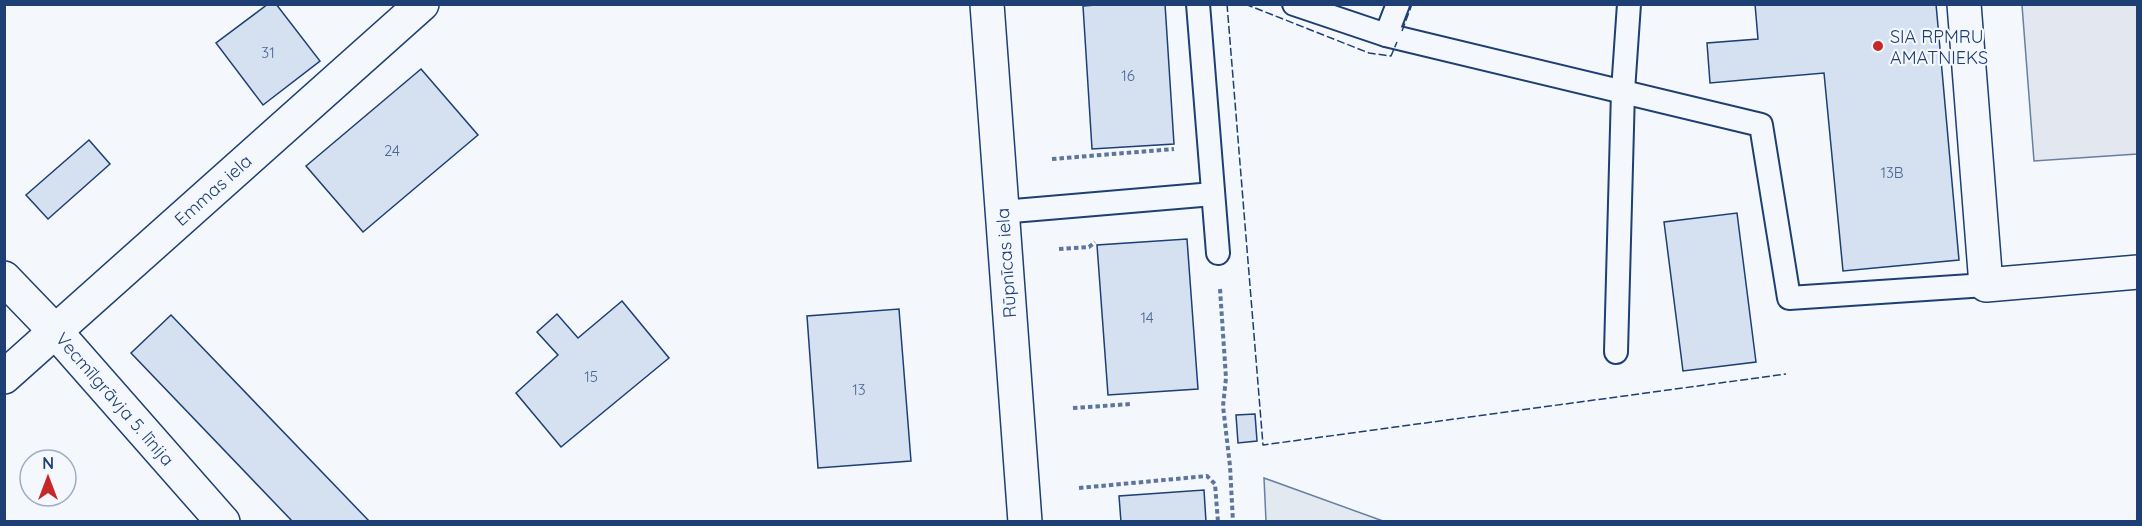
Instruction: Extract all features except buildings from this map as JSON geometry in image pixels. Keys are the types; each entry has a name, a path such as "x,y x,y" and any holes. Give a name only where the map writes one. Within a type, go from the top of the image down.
{"street":[{"name":"Emmas iela","path":"4,377 422,4"},
{"name":"Rūpnīcas iela","path":"987,4 1025,522"},
{"path":"1964,4 1986,285 2138,272"},
{"name":"Vecmīlgrāvja 5. līnija","path":"4,278 55,331 223,522"}],"lane":[{"path":"1198,4 1218,253"},
{"path":"1294,4 1386,34 1761,125 1789,298 1986,285"},
{"path":"1386,34 1398,4"},
{"path":"1616,352 1623,92 1629,4"},
{"path":"1002,212 1213,194"}],"path":[{"path":"1052,159 1210,147"},
{"path":"1059,249 1089,247 1097,240"},
{"path":"1218,253 1226,378 1223,406 1230,466 1233,522"},
{"path":"1072,408 1131,404"},
{"path":"1079,488 1207,476 1215,484 1218,522"}],"shaded area":[{"path":"2022,5 2137,5 2137,154 2034,161"},
{"path":"1264,478 1383,521 1266,521"}],"fence":[{"path":"1227,4 1263,445 1786,374"},
{"path":"1245,4 1369,53 1391,56 1397,42"},
{"path":"1402,31 1412,4"}],"place":[{"name":"SIA RPMRU AMATNIEKS","path":"1878,46"}]}
